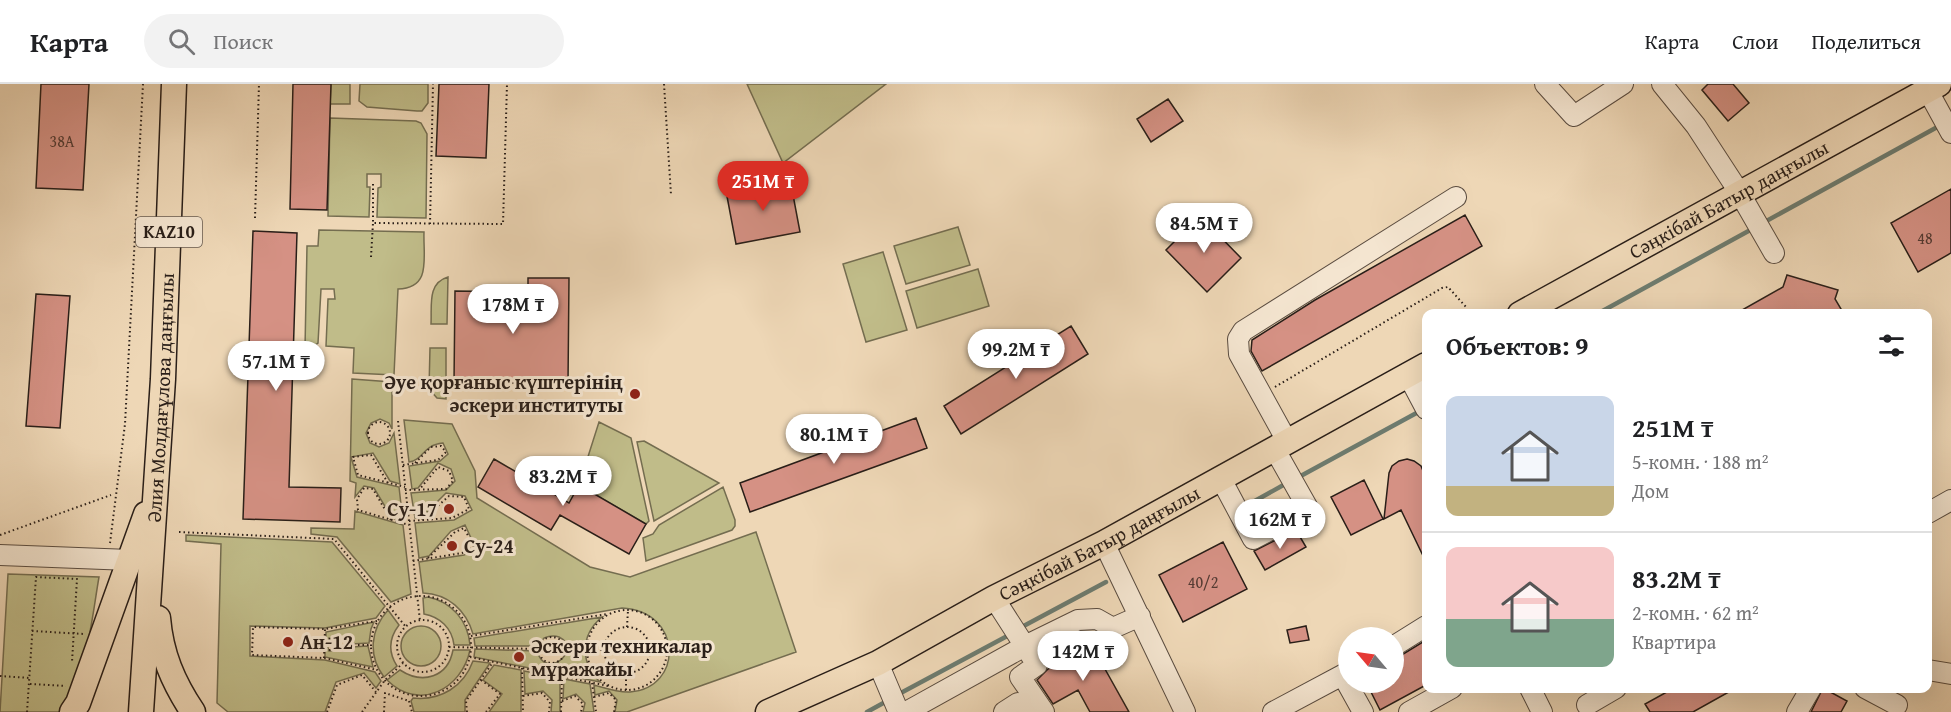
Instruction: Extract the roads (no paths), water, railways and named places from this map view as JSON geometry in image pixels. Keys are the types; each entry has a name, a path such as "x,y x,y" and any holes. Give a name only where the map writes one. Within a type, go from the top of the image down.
{"main road":[{"name":"Әлия Молдағұлова даңғылы","path":"141,712 163,380 174,84"},
{"name":"Сәңкібай Батыр даңғылы","path":"1529,309 1739,192 1935,95"},
{"name":"Сәңкібай Батыр даңғылы","path":"768,712 878,663 994,598 1104,543 1417,370"},
{"path":"72,712 78,703 119,560 156,483"},
{"path":"153,534 158,623 163,653 178,690 193,712"}],"street":[{"path":"1545,84 1574,116 1623,84"},
{"path":"1662,84 1696,126 1739,192 1769,245"},
{"path":"1935,95 1951,133"},
{"path":"1221,479 1252,539 1309,510 1292,481 1262,395 1239,354 1238,339 1243,331 1456,197"},
{"path":"1417,370 1422,398"},
{"path":"1932,511 1951,500"},
{"path":"1104,543 1185,712"},
{"path":"0,555 119,560"},
{"path":"994,598 1037,665 1020,677 1044,712"},
{"path":"878,663 900,712 906,712 1018,636 1078,620 1097,619 1113,628 1140,616"},
{"path":"1404,640 1422,628"},
{"path":"1932,671 1951,674"},
{"path":"1273,712 1299,706 1338,679"},
{"path":"790,712 816,691"},
{"path":"1354,693 1363,712"},
{"path":"1409,712 1443,693"},
{"path":"1532,693 1541,711"},
{"path":"1586,702 1605,693"},
{"path":"1797,712 1808,693"},
{"path":"1877,693 1899,702"},
{"path":"1004,712 1018,703 1025,712"},
{"path":"1055,712 1059,710 1061,712"}],"waterway":[{"path":"1761,224 1941,125"},
{"path":"1606,309 1754,228"},
{"path":"1297,478 1422,410"},
{"path":"1244,507 1287,483"},
{"path":"1018,629 1106,582"},
{"path":"897,695 1011,634"},
{"path":"867,712 887,701"}],"place":[{"name":"Әуе қорғаныс күштерінің әскери институты","path":"635,394"},
{"name":"Су-17","path":"449,509"},
{"name":"Су-24","path":"452,546"},
{"name":"Ан-12","path":"288,642"},
{"name":"Әскери техникалар мұражайы","path":"519,657"}]}
